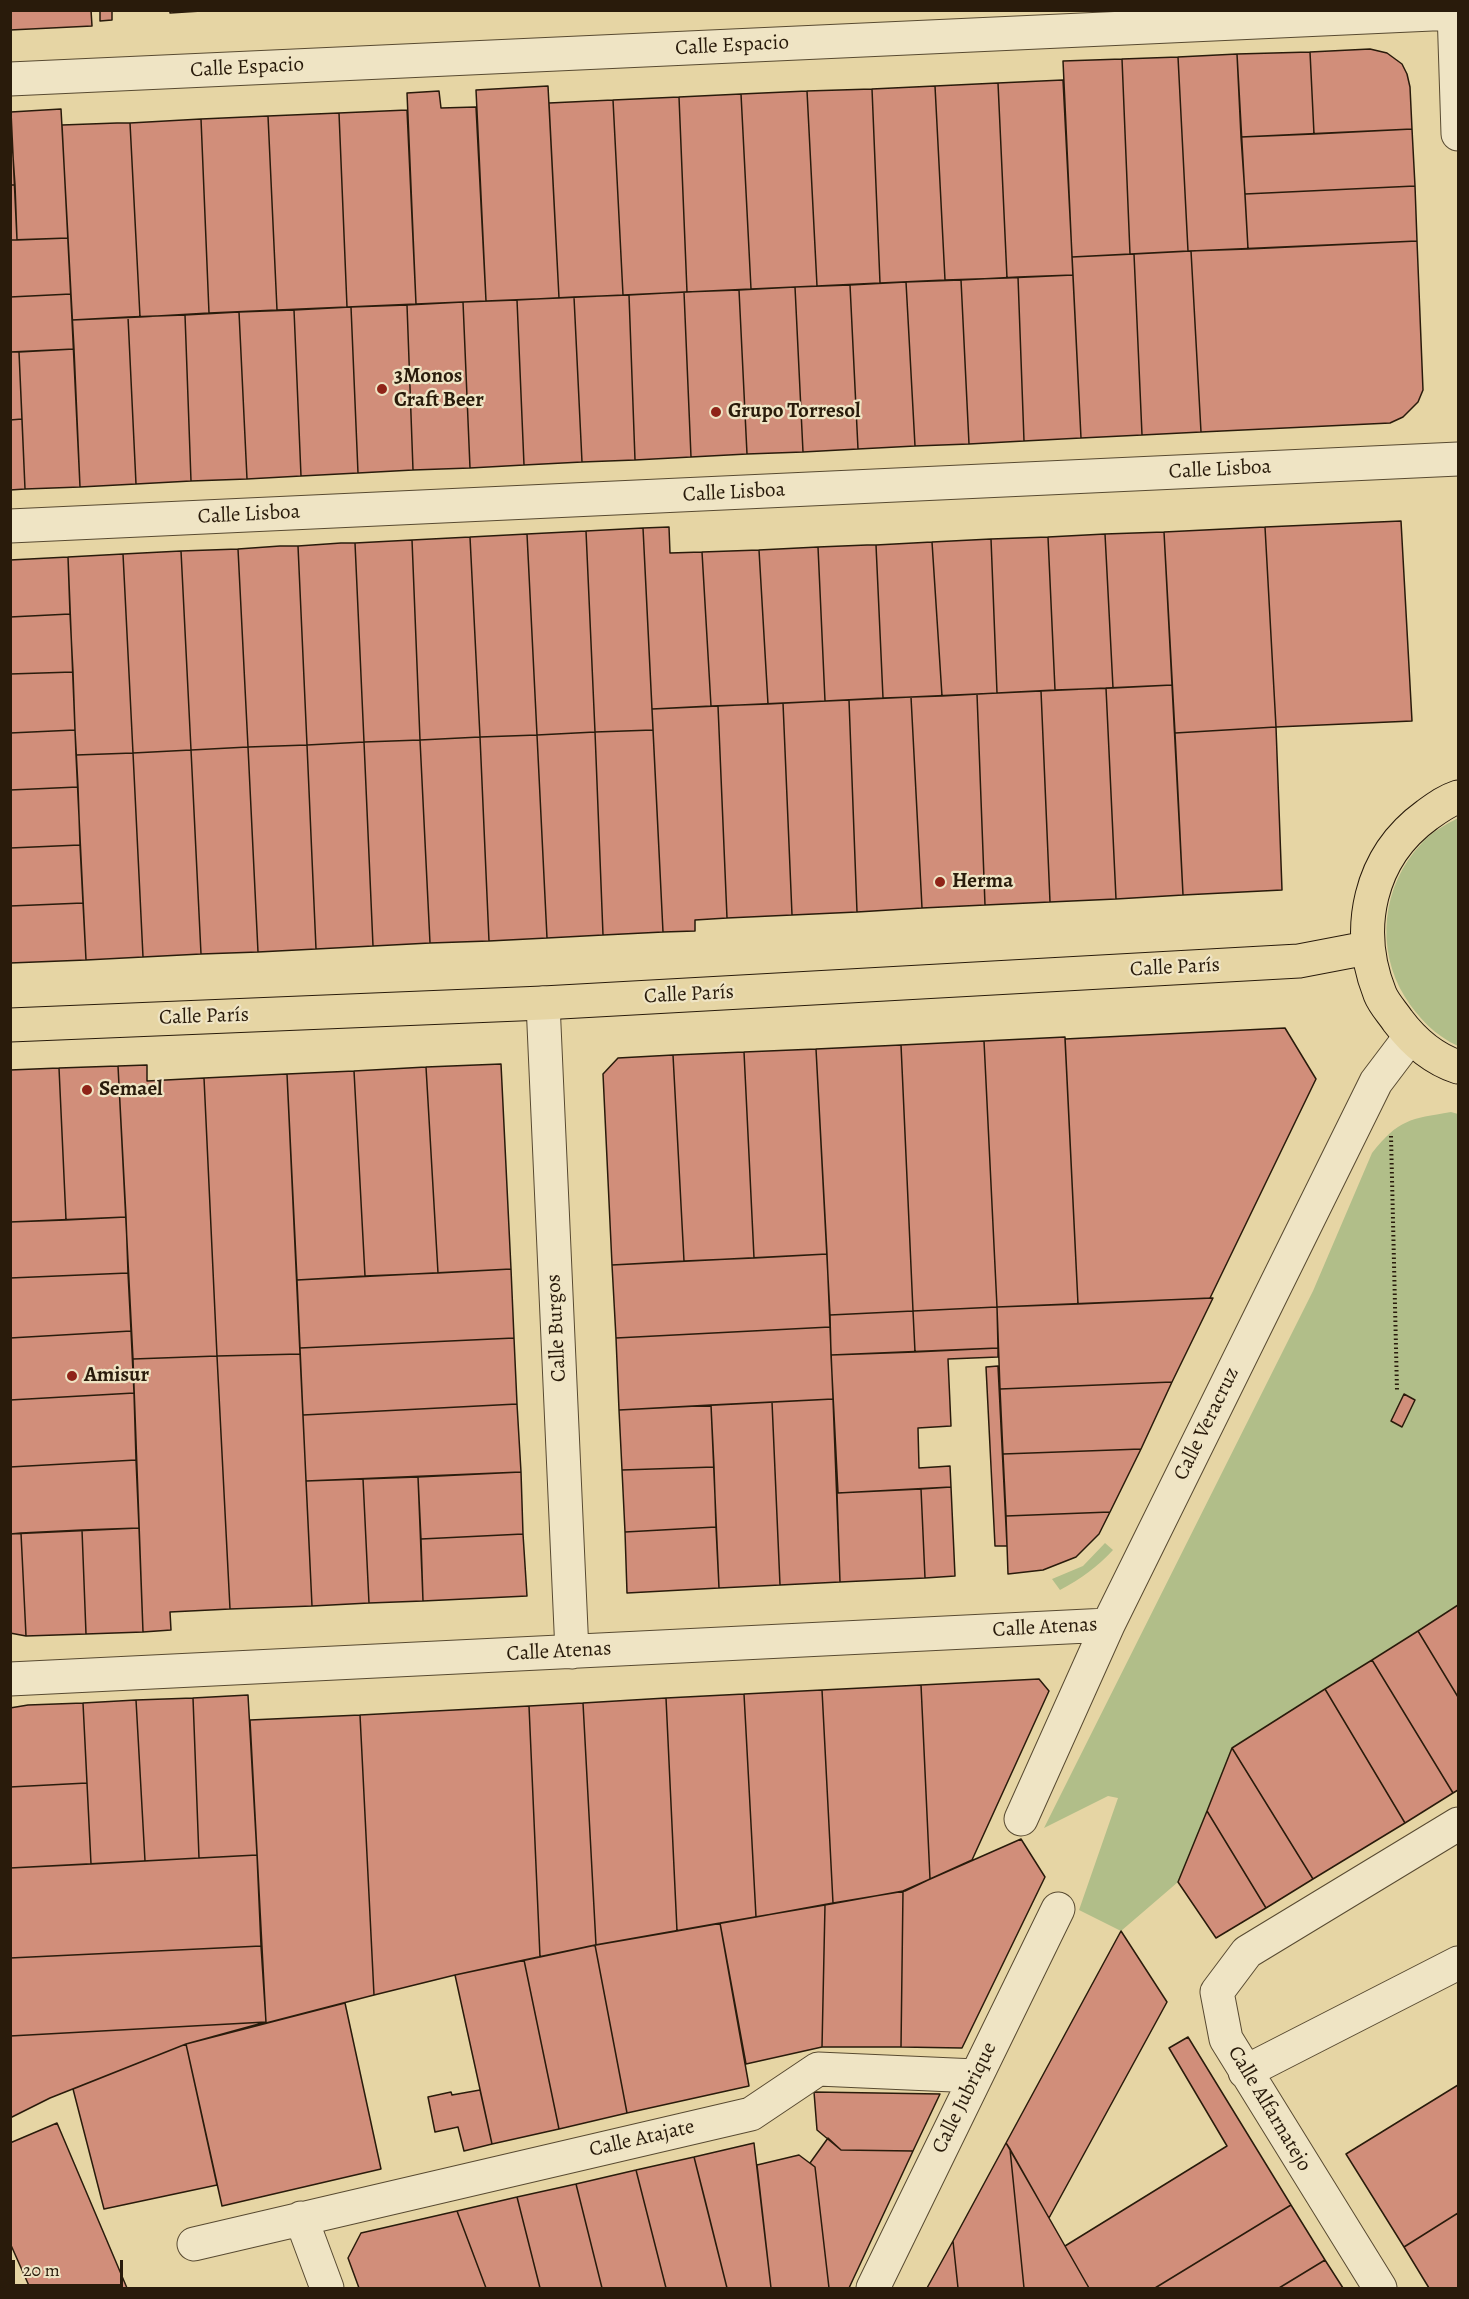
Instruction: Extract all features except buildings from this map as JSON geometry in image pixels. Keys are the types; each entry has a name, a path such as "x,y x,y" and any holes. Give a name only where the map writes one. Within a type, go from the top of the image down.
{"main road":[{"path":"1458,797 1447,801 1411,827 1384,862 1369,904 1367,948 1381,996 1410,1037 1447,1063 1458,1067"},
{"name":"Calle París","path":"10,1025 543,1004 1299,961 1367,948"}],"street":[{"name":"Calle Espacio","path":"10,79 1454,12"},
{"path":"1454,12 1458,134"},
{"name":"Calle Lisboa","path":"10,526 1458,459"},
{"name":"Calle Burgos","path":"543,1004 572,1652"},
{"name":"Calle Veracruz","path":"1021,1819 1108,1625 1376,1082 1410,1037"},
{"name":"Calle Atenas","path":"10,1679 1108,1625"},
{"name":"Calle Alfarnatejo","path":"1380,2289 1226,2039 1217,1992 1247,1952 1458,1824"},
{"name":"Calle Jubrique","path":"873,2289 1058,1909"},
{"path":"1245,2072 1458,1963"},
{"name":"Calle Atajate","path":"194,2244 751,2114 818,2069 976,2076"},
{"path":"301,2218 327,2289"}],"path":[{"path":"1391,1132 1397,1390"}],"green space":[{"path":"1458,818 1458,1046 1435,1032 1405,997 1395,978 1389,959 1387,918 1398,878 1408,860 1429,836"},
{"path":"1451,1112 1458,1114 1458,1605 1232,1748 1178,1882 1121,1931 1079,1910 1118,1798 1108,1796 1044,1828 1313,1291 1372,1153 1390,1133 1406,1122"},
{"path":"1105,1543 1113,1550 1075,1582 1060,1590 1052,1579 1083,1566"}],"place":[{"name":"3Monos Craft Beer","path":"382,389"},
{"name":"Grupo Torresol","path":"716,412"},
{"name":"Herma","path":"940,882"},
{"name":"Semael","path":"87,1090"},
{"name":"Amisur","path":"72,1376"}]}
